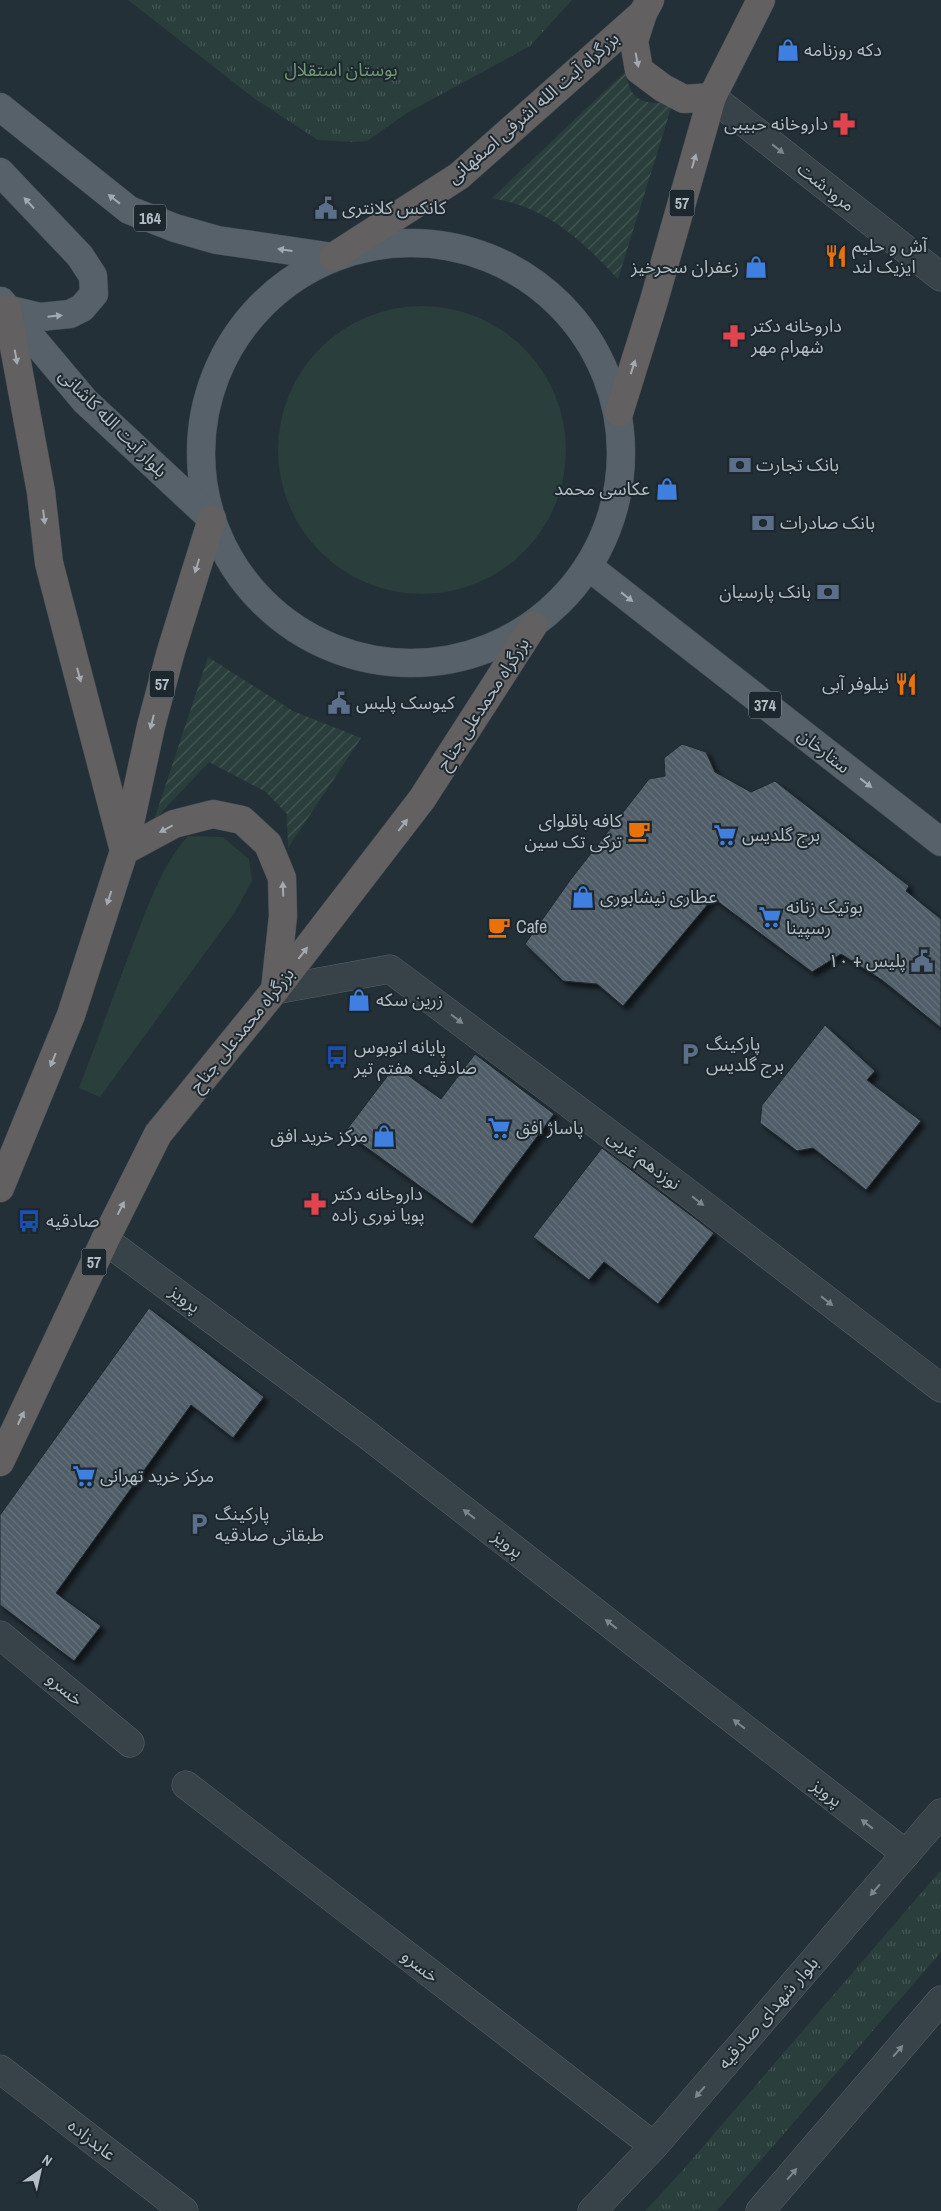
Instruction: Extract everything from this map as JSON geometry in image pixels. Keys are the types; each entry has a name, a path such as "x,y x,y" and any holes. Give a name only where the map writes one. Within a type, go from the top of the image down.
{"highway":[{"name":"57","path":"618,413 653,304 712,97 761,0"},
{"path":"646,6 634,41 639,70 663,88 684,99 712,97"},
{"name":"بزرگراه آیت الله اشرفی اصفهانی","path":"333,257 459,176 646,6"},
{"path":"4,304 41,492 49,563 124,851 174,824 213,814 242,820 268,844 282,878 283,916 275,990"},
{"name":"57","path":"0,1188 71,1014 124,851 151,726 168,661 212,519"},
{"name":"بزرگراه محمدعلی جناح","path":"0,1462 105,1240 158,1134 275,990 422,799 534,626"}],"main road":[{"name":"164","path":"0,107 129,210 175,228 217,240 333,257"},
{"path":"0,172 80,256 94,276 94,294 82,308 70,314 40,317 4,304"},
{"path":"414,242 455,247 494,259 522,275 561,306 587,338 606,374 618,413 622,440 619,493 602,544 589,567 564,600 534,626 508,641 480,653 451,660 421,664 361,658 332,648 280,618 239,574 223,547 212,519 204,490 201,444 207,398 218,369 232,341 250,316 272,294 333,257 373,246 414,242"},
{"name":"بلوار آیت الله کاشانی","path":"4,304 85,401 212,519"},
{"name":"ستارخان","path":"589,567 941,842"}],"street":[{"name":"مرودشت","path":"712,97 941,278"},
{"name":"نوزدهم غربی","path":"275,990 390,969 684,1190 941,1388"},
{"name":"پرویز","path":"105,1240 361,1430 906,1854"},
{"name":"خسرو","path":"0,1635 130,1744"},
{"name":"خسرو","path":"186,1786 654,2146"},
{"name":"بلوار شهدای صادقیه","path":"592,2211 654,2146 941,1813"},
{"path":"760,2211 941,2000"},
{"name":"عابدزاده","path":"0,2069 184,2211"}],"green space":[{"name":"بوستان استقلال","path":"128,0 572,0 530,46 407,113 367,141 352,142 318,140 255,99"},
{"path":"626,71 631,90 640,100 655,103 673,102 618,279 562,227 530,209 492,198"},
{"path":"422,306 450,309 477,317 490,323 524,348 549,382 555,395 563,422 566,450 563,478 555,505 549,518 524,552 490,577 477,583 450,591 422,594 394,591 367,583 354,577 320,552 295,518 289,505 281,478 278,450 281,422 289,395 295,382 320,348 354,323 367,317 394,309"},
{"path":"208,657 293,711 361,738 288,848 287,814 266,792 209,762 154,820"},
{"path":"188,836 223,837 249,859 252,881 235,912 100,1097 79,1088 153,895 171,858"},
{"path":"941,1870 941,1952 723,2204 716,2211 645,2211 682,2171"}],"building":[{"name":"برج گلدیس","path":"682,744 706,752 715,772 751,792 775,781 909,886 906,891 941,919 941,1028 882,980 841,954 812,972 713,898 623,1006 597,984 563,981 525,944 571,879 649,779 665,776 664,758"},
{"path":"825,1025 875,1071 867,1080 921,1121 866,1190 813,1148 797,1151 760,1123 762,1105"},
{"name":"پاساژ افق","path":"475,1054 554,1114 472,1224 345,1132 395,1066 441,1099"},
{"path":"602,1148 714,1233 658,1304 604,1262 589,1280 533,1237"},
{"name":"مرکز خرید تهرانی","path":"149,1308 264,1397 233,1438 191,1405 56,1593 101,1626 74,1661 0,1605 0,1515"}],"place":[{"name":"دکه روزنامه","path":"788,50"},
{"name":"داروخانه حبیبی","path":"844,124"},
{"name":"کانکس کلانتری","path":"326,208"},
{"name":"آش و حلیم ایزیک لند","path":"836,256"},
{"name":"زعفران سحرخیز","path":"756,267"},
{"name":"داروخانه دکتر شهرام مهر","path":"734,336"},
{"name":"بانک تجارت","path":"740,465"},
{"name":"عکاسی محمد","path":"667,489"},
{"name":"بانک صادرات","path":"763,523"},
{"name":"بانک پارسیان","path":"828,592"},
{"name":"نیلوفر آبى","path":"906,684"},
{"name":"کیوسک پلیس","path":"339,703"},
{"name":"کافه باقلوای ترکی تک سین","path":"639,831"},
{"name":"برج گلدیس","path":"725,835"},
{"name":"عطاری نیشابوری","path":"583,897"},
{"name":"بوتیک زنانه رسپینا","path":"770,917"},
{"name":"Cafe","path":"499,927"},
{"name":"پلیس + ۱۰","path":"922,961"},
{"name":"زرین سکه","path":"359,1000"},
{"name":"پارکینگ برج گلدیس","path":"690,1054"},
{"name":"پایانه اتوبوس صادقیه، هفتم تیر","path":"337,1057"},
{"name":"پاساژ افق","path":"499,1128"},
{"name":"مرکز خرید افق","path":"384,1136"},
{"name":"داروخانه دکتر پویا نوری زاده","path":"315,1204"},
{"name":"صادقیه","path":"29,1221"},
{"name":"مرکز خرید تهرانی","path":"84,1476"},
{"name":"پارکینگ طبقاتی صادقیه","path":"199,1524"}]}
